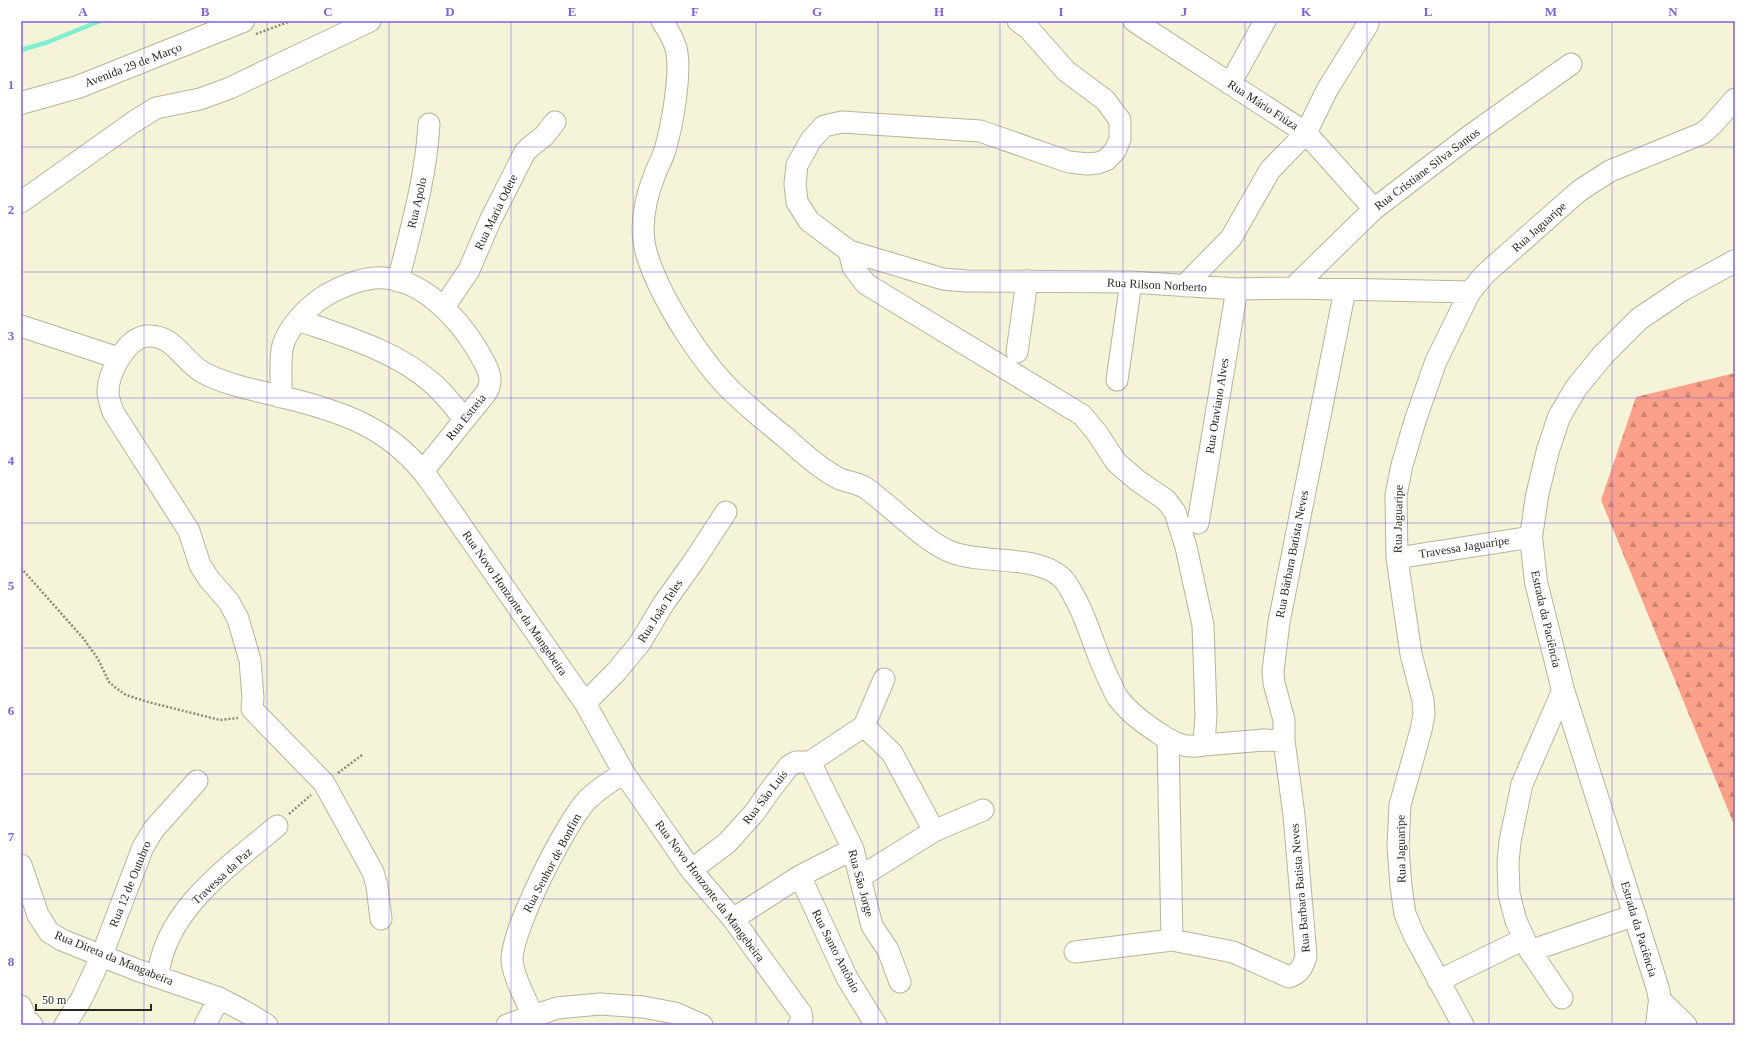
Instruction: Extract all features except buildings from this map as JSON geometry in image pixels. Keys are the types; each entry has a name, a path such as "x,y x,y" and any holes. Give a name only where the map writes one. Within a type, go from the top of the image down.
{"main road":[{"name":"Avenida 29 de Março","path":"21,103 78,87 243,21"},
{"name":"Estrada da Paciência","path":"1657,1025 1660,1000 1635,915 1563,690 1536,582 1531,537 1537,496 1548,450 1559,417 1576,388 1603,355 1638,319 1682,290 1735,261"}],"street":[{"path":"21,202 135,121 156,108 200,99 230,88 370,21"},
{"path":"662,21 672,36 678,64 672,119 664,153 646,200 644,238 647,255 684,330 715,372 737,397 808,457 839,478 864,487 934,542 949,551 968,557 1032,563 1048,569 1061,577 1069,586 1082,610 1103,669 1117,697 1143,723 1168,740 1180,746 1192,748 1264,740 1284,741"},
{"path":"1018,21 1029,29 1066,71 1105,100 1120,120 1120,139 1115,151 1106,160 1098,163 1087,164 1069,162 980,131 842,122 824,126 811,140 797,165 795,184 797,202 809,221 849,251 853,267 866,284 1082,415 1097,433 1116,462 1138,481 1166,500 1175,512 1186,548 1203,625 1206,714 1204,746"},
{"name":"Rua Mário Fiúza","path":"1134,21 1306,133 1374,209"},
{"path":"1230,84 1265,21"},
{"path":"1184,286 1231,238 1270,170 1306,133 1327,90 1368,24"},
{"name":"Rua Cristiane Silva Santos","path":"1293,288 1374,209 1471,135 1571,64"},
{"name":"Rua Jaguaripe","path":"1463,1025 1424,955 1405,914 1401,886 1398,847 1400,805 1422,730 1424,714 1423,700 1411,654 1397,558 1396,495 1402,464 1436,361 1470,292 1485,274 1579,191 1610,171 1703,133 1735,99"},
{"name":"Rua Maria Odete","path":"444,307 469,270 490,221 525,152 544,136 555,122"},
{"name":"Rua Apolo","path":"398,281 421,192 428,149 429,124"},
{"name":"Rua Rilson Norberto","path":"849,251 943,279 987,282 1131,282 1237,289 1293,288 1470,292"},
{"name":"Rua Estreia","path":"281,397 282,347 287,335 298,320 319,300 333,291 357,281 375,278 398,281 420,291 444,307 460,323 489,371 489,388 423,471"},
{"path":"1017,352 1027,281"},
{"path":"1117,380 1131,282"},
{"name":"Rua Otaviano Alves","path":"1198,523 1237,289"},
{"name":"Rua Bárbara Batista Neves","path":"1284,741 1284,720 1274,683 1273,671 1279,622 1345,290"},
{"path":"298,320 378,349 401,361 443,392 464,419"},
{"path":"21,326 118,358"},
{"name":"Rua Novo Honzonte da Mangebeira","path":"252,709 253,698 250,660 238,619 229,602 209,579 200,565 189,531 113,412 108,393 109,379 118,358 133,341 147,336 159,338 171,343 196,368 204,373 242,388 281,397 353,418 384,435 406,453 423,471 584,703 624,773 691,870 733,919 801,1013 802,1019 799,1025"},
{"name":"Rua João Teles","path":"584,703 616,672 640,643 664,603 726,512"},
{"name":"Travessa Jaguaripe","path":"1397,558 1531,537"},
{"path":"884,679 864,726 892,754 934,831"},
{"path":"1562,998 1527,945 1516,921 1509,894 1508,863 1510,841 1522,784 1563,690"},
{"path":"252,709 324,783 373,872 377,886 382,920"},
{"name":"Rua São Luís","path":"691,870 727,843 755,812 789,766 796,762 810,762 864,726"},
{"path":"1168,740 1172,940"},
{"name":"Rua Barbara Batista Neves","path":"1075,952 1172,940 1233,952 1289,977 1295,975 1304,966 1306,956 1295,831 1284,741"},
{"name":"Rua São Jorge","path":"810,762 853,848 872,926 888,950 900,982"},
{"name":"Rua Senhor de Bonfim","path":"533,1016 515,972 512,961 513,946 532,897 572,820 587,801 604,786 624,773"},
{"name":"Rua 12 de Outubro","path":"65,1025 82,998 102,955 143,848 154,829 197,781"},
{"path":"860,877 934,831 983,810"},
{"name":"Travessa da Paz","path":"158,976 159,961 164,947 182,916 202,892 223,871 277,826"},
{"path":"733,919 800,876 853,848"},
{"name":"Rua Direta da Mangabeira","path":"21,865 38,915 49,932 62,940 219,998 267,1025"},
{"name":"Rua Santo Antônio","path":"800,876 847,978 876,1025"},
{"path":"1438,981 1527,945 1635,915"},
{"path":"205,1025 219,998"},
{"path":"1660,1000 1686,1025"},
{"path":"507,1025 533,1016 557,1017 600,1004 643,1007 675,1013 702,1025"},
{"path":"21,1006 26,1018 32,1025"}],"path":[{"path":"21,568 83,638 98,659 109,682 126,695 220,720 234,719 244,716 252,709"}],"green space":[{"path":"1735,373 1735,827 1601,500 1636,397"}],"waterway":[{"path":"21,50 48,42 100,21"}]}
